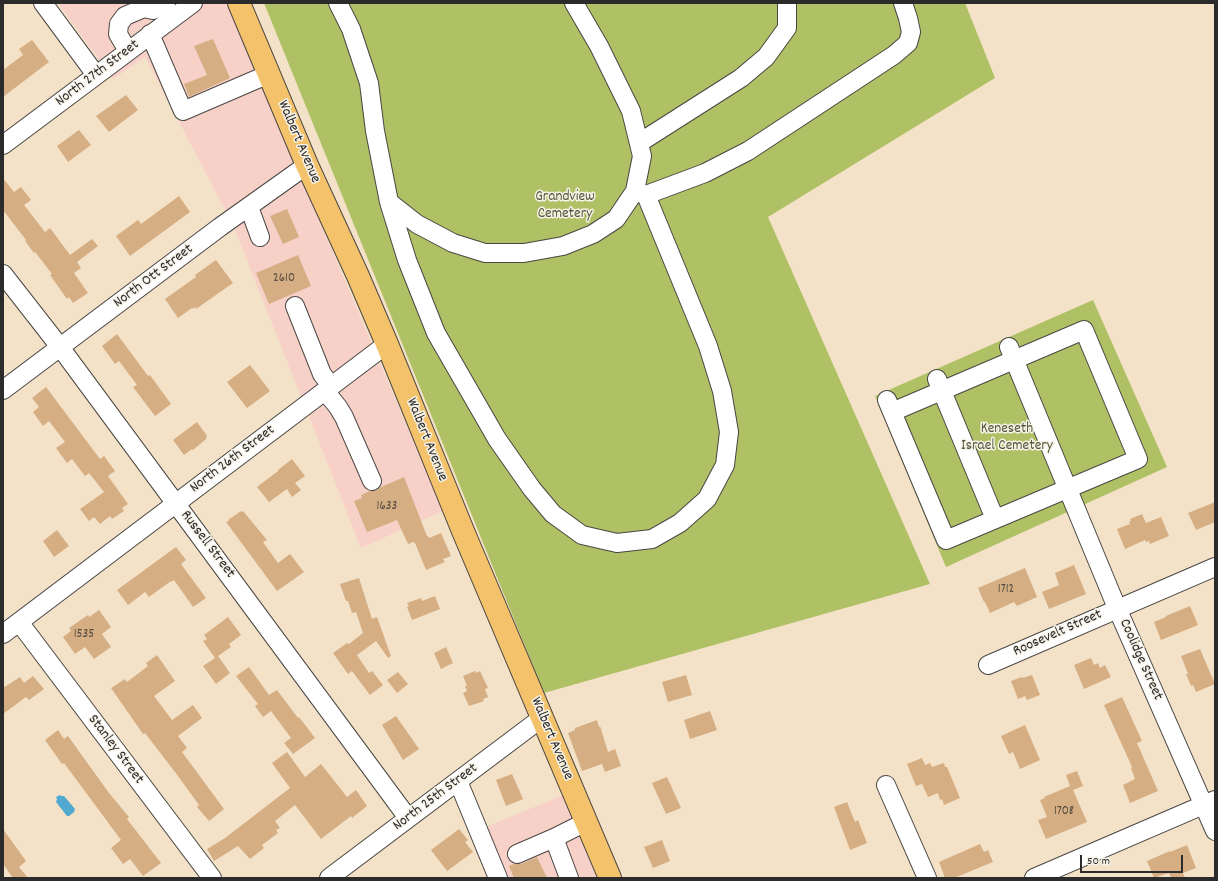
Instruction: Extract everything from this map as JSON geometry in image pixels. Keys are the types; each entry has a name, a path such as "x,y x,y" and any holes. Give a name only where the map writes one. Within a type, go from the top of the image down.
{"main road":[{"name":"Walbert Avenue","path":"239,3 307,165 358,276 387,344 463,531 610,878"}],"street":[{"path":"43,3 96,75"},
{"path":"128,51 118,34 119,24 125,16 144,8 153,10 166,3"},
{"name":"North 27th Street","path":"3,145 193,3"},
{"path":"338,3 351,28 369,83 375,132 390,202 406,260 436,333 497,439 532,489 553,514 582,535 617,543 652,539 680,523 707,499 725,465 729,432 722,391 708,346 641,193 642,156 630,111 599,46 574,3"},
{"path":"639,143 741,78 766,57 787,28 787,3"},
{"path":"390,202 417,224 453,243 486,253 524,253 563,246 593,234 616,218 641,193 705,173 748,151 894,55 908,43 911,32 903,3"},
{"path":"150,34 183,111 269,74"},
{"name":"North Ott Street","path":"3,390 307,165"},
{"path":"249,207 260,237"},
{"name":"Russell Street","path":"3,274 60,348 408,818"},
{"path":"295,306 328,389 344,417 372,481"},
{"path":"1084,330 1138,459 946,540 890,406 1011,353 1084,330"},
{"name":"North 26th Street","path":"3,634 387,344"},
{"name":"Coolidge Street","path":"1011,353 1117,608 1209,802 1215,831"},
{"path":"940,385 995,520"},
{"name":"Roosevelt Street","path":"988,665 1117,608 1215,567"},
{"name":"Stanley Street","path":"19,622 212,878"},
{"name":"North 25th Street","path":"329,878 543,718"},
{"path":"458,781 498,878"},
{"path":"886,785 927,878"},
{"path":"1034,878 1209,802"},
{"path":"517,854 586,822"},
{"path":"554,838 569,878"}],"shaded area":[{"path":"58,3 227,3 443,511 361,548 233,225 145,57 113,79"},
{"path":"566,794 601,878 489,878 471,833"}],"green space":[{"name":"Grandview Cemetery","path":"264,3 965,3 995,78 768,217 930,584 544,693"},
{"name":"Keneseth Israel Cemetery","path":"1093,300 1167,467 946,567 875,396"}],"water":[{"path":"60,795 64,796 75,809 69,816 67,816 56,802 56,797"}],"building":[{"path":"213,39 230,78 189,97 184,84 207,75 194,46"},
{"path":"32,40 49,62 3,97 3,70 23,55 19,49"},
{"path":"126,95 138,110 109,132 96,116"},
{"path":"79,130 91,145 68,162 57,146"},
{"path":"3,178 14,192 21,187 31,200 24,205 45,232 50,228 70,255 92,239 98,246 77,262 81,268 74,273 88,293 73,303 69,297 67,299 50,275 52,274 35,252 34,253 3,210"},
{"path":"179,196 190,212 130,256 116,236 138,220 141,224"},
{"path":"287,209 299,237 283,244 270,216"},
{"path":"298,255 311,286 269,304 256,273"},
{"path":"216,260 233,283 196,309 195,307 193,309 192,308 178,318 165,299 196,277 195,275"},
{"path":"117,334 171,404 155,416 133,387 137,385 119,361 115,364 102,346"},
{"path":"250,365 270,391 247,408 227,382"},
{"path":"46,387 100,459 104,456 115,471 108,476 128,504 122,508 124,511 112,519 110,516 100,524 94,517 89,521 80,509 104,492 89,473 85,476 72,459 67,463 56,448 65,442 49,421 43,426 33,412 39,407 32,398"},
{"path":"197,422 207,436 206,439 193,450 192,449 184,455 173,440"},
{"path":"292,459 305,476 295,483 301,490 292,497 287,489 269,502 257,487"},
{"path":"404,477 427,536 429,538 441,533 451,556 443,559 445,562 426,570 415,543 413,542 408,544 397,520 367,532 354,501 362,498 361,495 370,491 376,491 381,487"},
{"path":"1215,502 1215,522 1196,530 1188,513"},
{"path":"243,511 267,540 263,542 278,563 290,554 304,572 277,591 226,522"},
{"path":"1142,514 1146,523 1161,517 1169,536 1150,544 1149,541 1146,542 1145,540 1125,549 1117,529 1130,524 1130,519"},
{"path":"57,530 69,546 54,557 43,541"},
{"path":"176,547 186,560 181,564 206,598 193,607 174,580 149,597 145,592 128,605 117,590"},
{"path":"1074,565 1086,594 1049,609 1042,592 1059,585 1055,573"},
{"path":"1025,568 1037,597 1017,606 1014,602 990,613 978,588"},
{"path":"359,578 372,619 377,617 391,656 388,658 376,641 357,655 369,673 372,671 383,685 370,695 352,671 348,674 333,653 347,643 349,644 363,633 356,612 352,613 340,584"},
{"path":"435,596 440,609 412,620 407,603 421,598 422,601"},
{"path":"1190,606 1198,625 1161,640 1154,622"},
{"path":"99,610 111,627 102,634 111,647 94,659 85,647 75,654 63,637 71,631 69,628 88,615 89,617"},
{"path":"228,617 241,635 229,644 231,647 218,656 230,673 216,684 203,666 215,658 203,641 207,639 204,635"},
{"path":"446,647 453,663 441,669 434,653"},
{"path":"1200,649 1215,684 1196,692 1193,685 1191,686 1186,674 1188,674 1181,656"},
{"path":"157,655 175,681 154,696 172,720 193,705 202,718 178,736 187,748 182,752 224,809 209,821 197,807 199,805 178,776 145,733 143,734 111,688 125,679 127,682 148,666 146,663"},
{"path":"1091,658 1094,665 1098,663 1100,668 1105,665 1111,677 1084,689 1074,665"},
{"path":"249,667 269,695 277,690 315,738 293,754 284,743 291,738 271,711 263,717 255,706 258,704 236,676"},
{"path":"475,671 476,673 480,671 488,688 485,689 488,697 483,699 484,701 469,706 463,693 467,691 465,686 467,686 463,676"},
{"path":"398,672 408,684 397,693 387,680"},
{"path":"686,675 692,695 668,702 662,682"},
{"path":"1032,675 1040,695 1027,700 1025,696 1018,699 1011,681"},
{"path":"33,676 44,689 29,700 26,697 3,714 3,688 20,677 24,683"},
{"path":"1122,697 1142,741 1137,743 1158,791 1130,803 1123,785 1135,779 1131,768 1132,767 1104,705"},
{"path":"710,711 717,730 690,739 684,720"},
{"path":"396,716 419,749 403,760 382,725"},
{"path":"597,720 608,752 615,749 621,766 605,772 602,764 582,771 568,733 575,730 575,728"},
{"path":"1025,725 1040,760 1020,769 1013,752 1009,754 1001,736"},
{"path":"58,730 64,739 68,736 109,793 129,817 127,819 161,863 143,876 130,859 123,864 111,848 121,840 64,763 62,764 45,740"},
{"path":"287,752 305,777 321,764 347,797 356,790 367,806 352,818 351,816 321,839 295,805 275,821 280,828 276,830 278,833 262,845 264,848 250,859 238,846 214,861 207,849 225,838 290,788 272,763"},
{"path":"922,758 925,765 930,763 932,767 944,763 960,798 944,805 942,799 940,800 938,793 928,797 922,784 916,786 907,764"},
{"path":"1077,771 1083,786 1073,790 1087,822 1046,839 1038,820 1047,817 1040,800 1070,786 1066,775"},
{"path":"512,774 523,799 506,806 496,780"},
{"path":"667,777 681,808 666,814 652,783"},
{"path":"847,802 855,822 858,820 867,843 850,850 834,807"},
{"path":"3,829 26,861 19,867 28,878 13,878 3,864"},
{"path":"459,829 468,840 465,842 473,852 447,871 431,850"},
{"path":"662,840 670,861 653,868 644,847"},
{"path":"980,844 984,852 988,850 993,862 954,878 945,878 939,862"},
{"path":"1187,845 1196,868 1183,873 1185,878 1171,878 1169,873 1154,878 1147,861"},
{"path":"537,857 547,878 514,878 509,866 521,864"}]}
